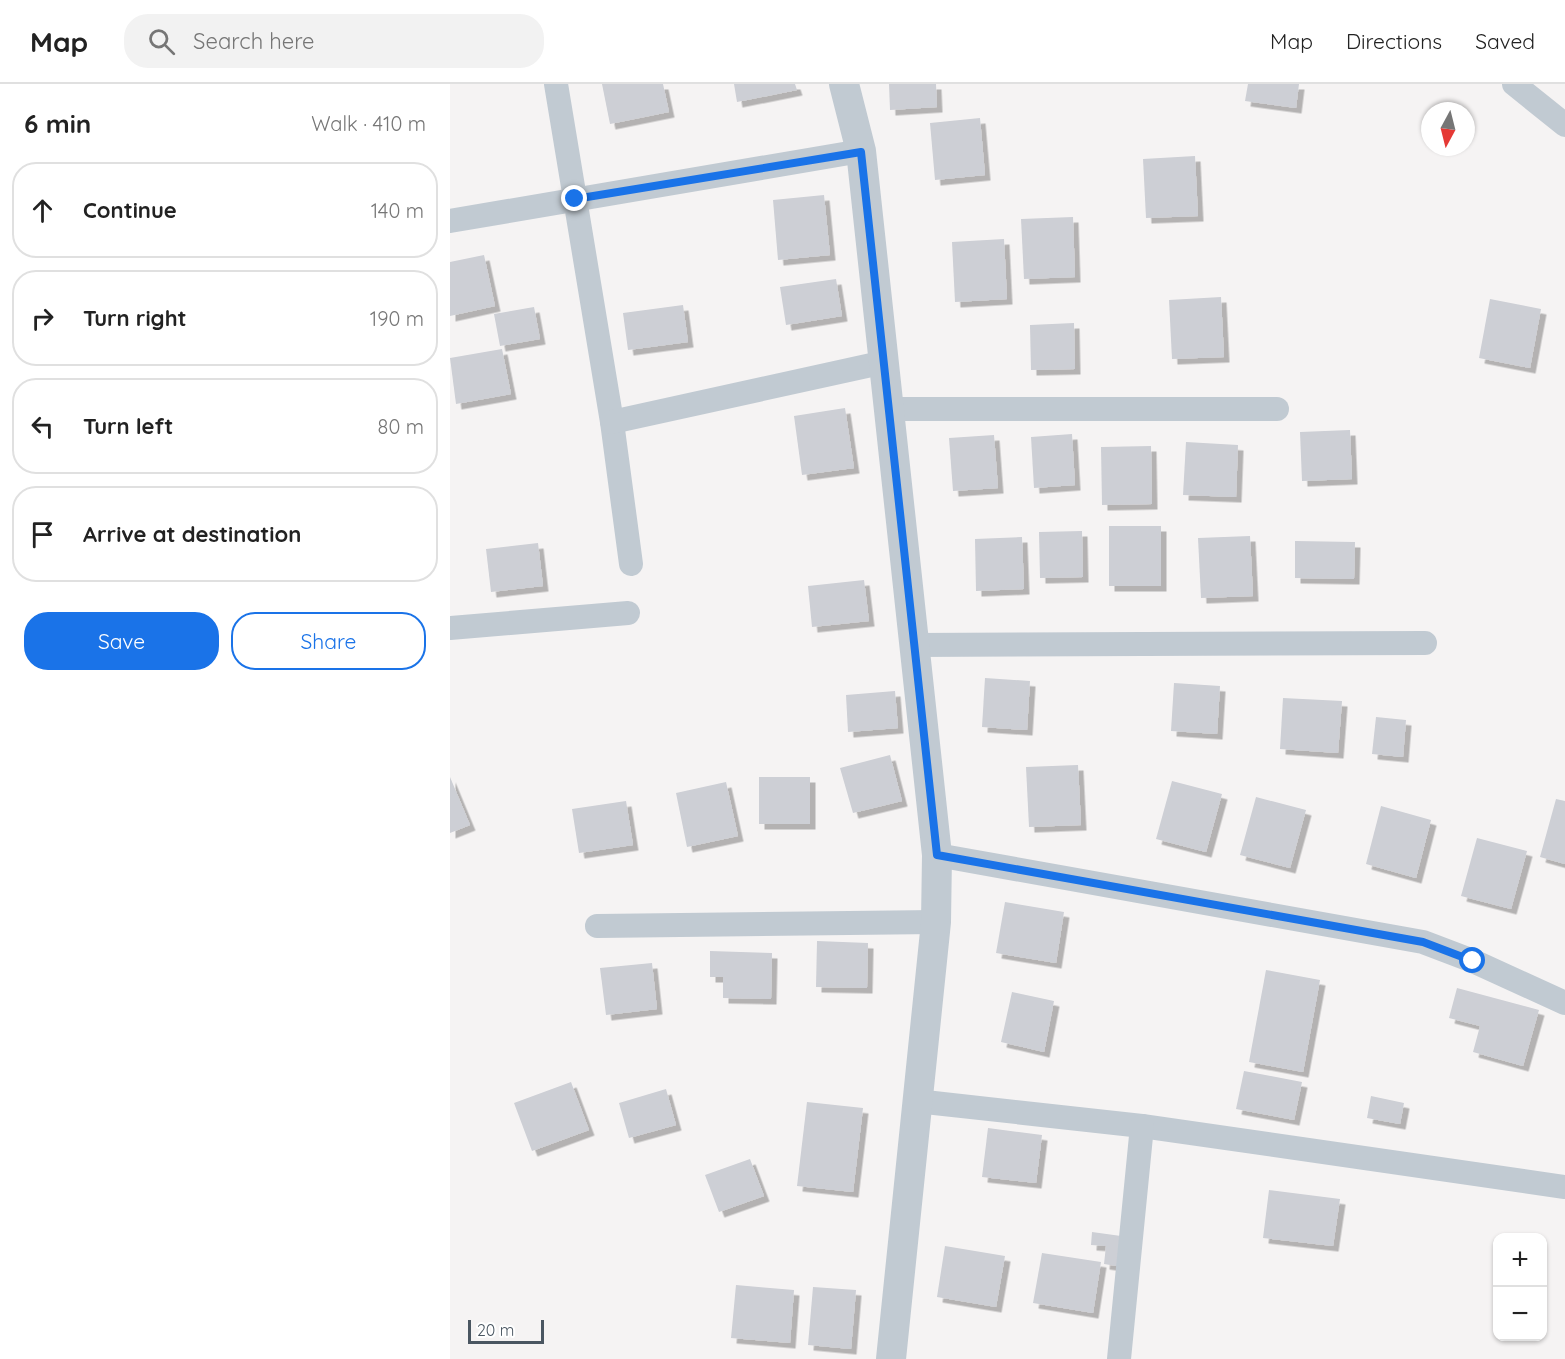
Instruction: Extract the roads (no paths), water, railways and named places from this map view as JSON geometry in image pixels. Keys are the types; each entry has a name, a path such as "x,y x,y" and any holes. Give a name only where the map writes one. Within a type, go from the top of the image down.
{"street":[{"path":"556,84 612,422 631,564"},
{"path":"844,84 861,152 891,409 937,855 936,922 891,1359"},
{"path":"1514,84 1565,125"},
{"path":"450,221 861,152"},
{"path":"612,422 885,363"},
{"path":"891,409 1277,409"},
{"path":"450,627 628,613"},
{"path":"914,645 1425,643"},
{"path":"937,855 1423,942 1473,961 1565,1004"},
{"path":"597,926 936,922"},
{"path":"916,1101 1142,1126 1565,1187"},
{"path":"1119,1359 1142,1126"}]}
